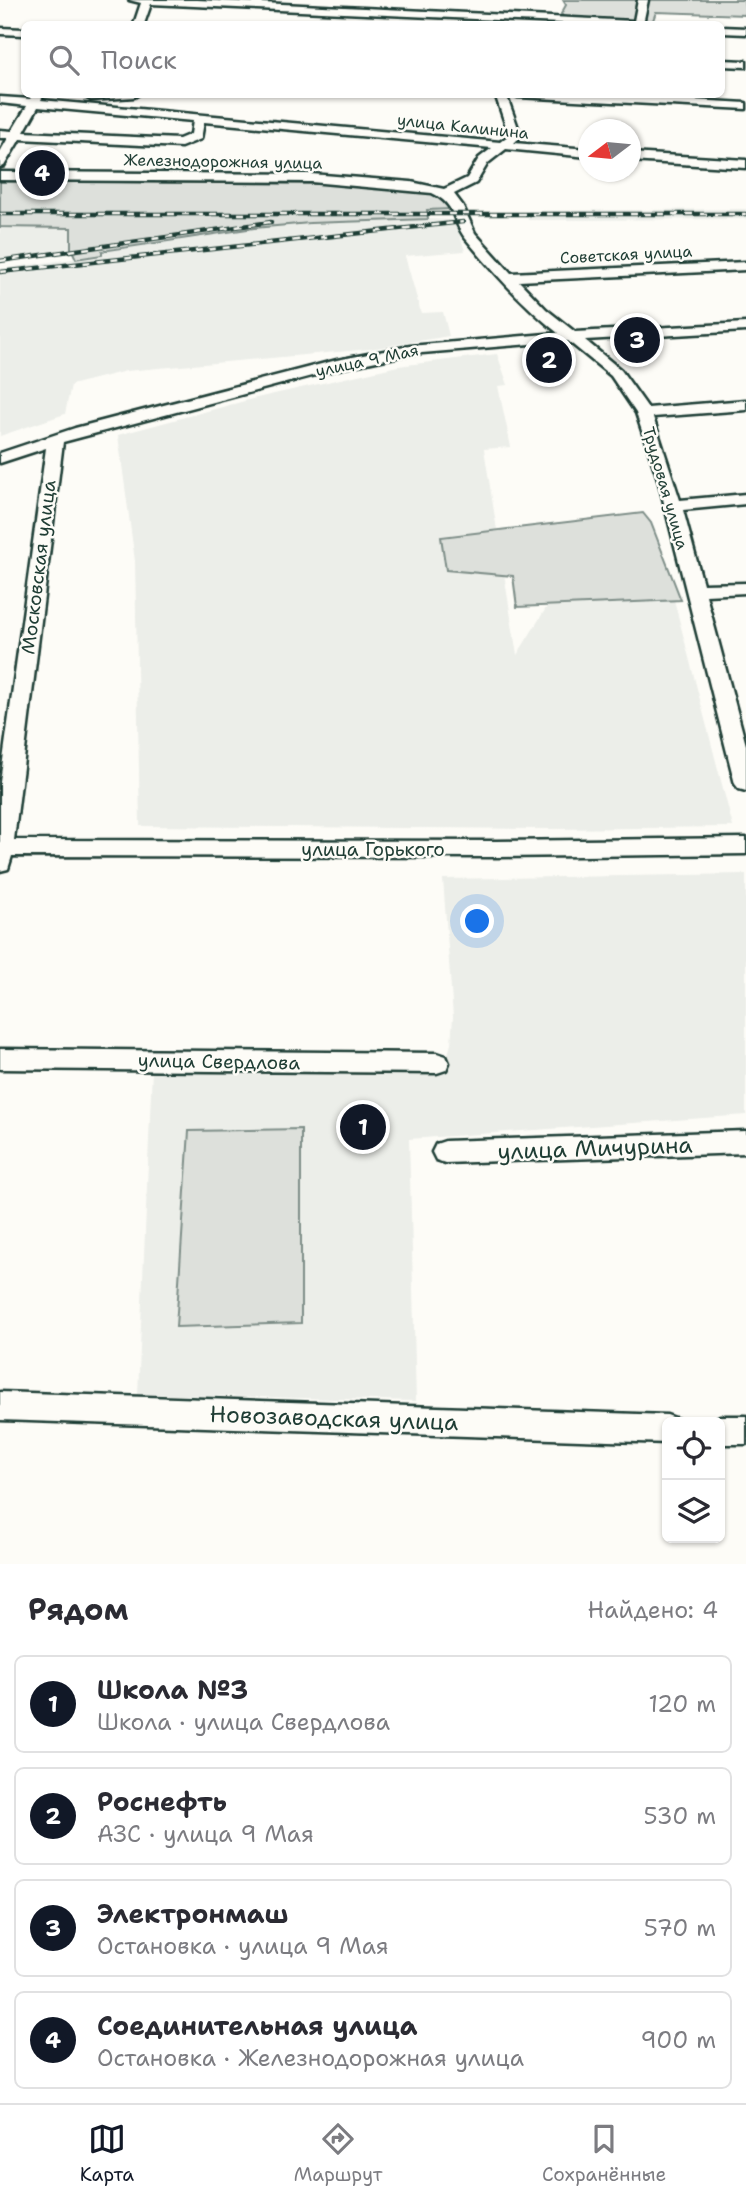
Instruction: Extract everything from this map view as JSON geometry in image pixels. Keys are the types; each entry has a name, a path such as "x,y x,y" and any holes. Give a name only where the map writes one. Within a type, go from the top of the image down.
{"street":[{"path":"134,0 530,21"},
{"path":"140,21 147,0"},
{"path":"638,21 643,0"},
{"path":"725,30 746,31"},
{"path":"0,32 21,32"},
{"path":"725,63 746,64"},
{"path":"0,163 36,99 56,98"},
{"path":"483,161 515,136 502,98"},
{"path":"602,98 746,106"},
{"name":"улица Калинина","path":"0,100 36,99 503,147 578,152"},
{"path":"0,134 181,143 197,136 199,117"},
{"path":"445,194 472,180 483,161 484,152 475,144"},
{"path":"641,158 746,164"},
{"name":"Железнодорожная улица","path":"0,176 311,178 411,186 445,194"},
{"name":"Трудовая улица","path":"445,194 457,206 465,227 476,243 536,306 616,373 644,413 694,590 736,714 746,784"},
{"name":"Советская улица","path":"507,277 746,266"},
{"path":"513,340 537,329 540,322 536,306"},
{"name":"улица 9 Мая","path":"0,458 55,439 232,391 390,354 513,340 746,327"},
{"path":"644,413 746,405"},
{"name":"Московская улица","path":"1,853 55,439"},
{"path":"672,506 746,499"},
{"path":"694,590 746,588"},
{"name":"улица Горького","path":"1,853 746,846"},
{"name":"улица Свердлова","path":"0,1059 437,1063"},
{"name":"улица Мичурина","path":"444,1152 746,1142"},
{"name":"Новозаводская улица","path":"0,1406 662,1429"},
{"path":"725,1430 746,1430"}],"shaded area":[{"path":"563,0 744,0 746,15 656,12 653,21 567,20 561,14 566,5"},
{"path":"0,181 341,184 425,191 448,201 452,209 427,210 428,219 310,223 254,228 102,251 102,255 76,259 71,248 71,228 0,227"},
{"path":"746,209 746,219 528,220 528,211"},
{"path":"455,220 465,251 405,256 421,313 443,312 449,336 370,349 126,371 71,385 65,414 0,436 0,269 101,255 101,252 254,228 310,223"},
{"path":"0,227 72,228 71,248 0,259"},
{"path":"497,354 508,385 498,386 511,447 484,449 517,655 548,605 674,600 733,827 551,829 140,826 135,561 118,435 252,399 398,366"},
{"path":"643,513 651,523 681,600 517,607 513,576 446,570 441,537"},
{"path":"746,874 746,1115 409,1139 416,1401 138,1394 152,1070 442,1073 451,1044 453,1017 443,879"},
{"path":"301,1129 301,1323 176,1327 189,1131"}],"railway":[{"path":"0,214 746,214"},
{"path":"0,261 271,222"},
{"path":"0,272 463,222"}],"place":[{"name":"Соединительная улица","path":"42,173"},
{"name":"Электронмаш","path":"637,340"},
{"name":"Роснефть","path":"549,360"},
{"name":"Школа №3","path":"363,1127"}]}
